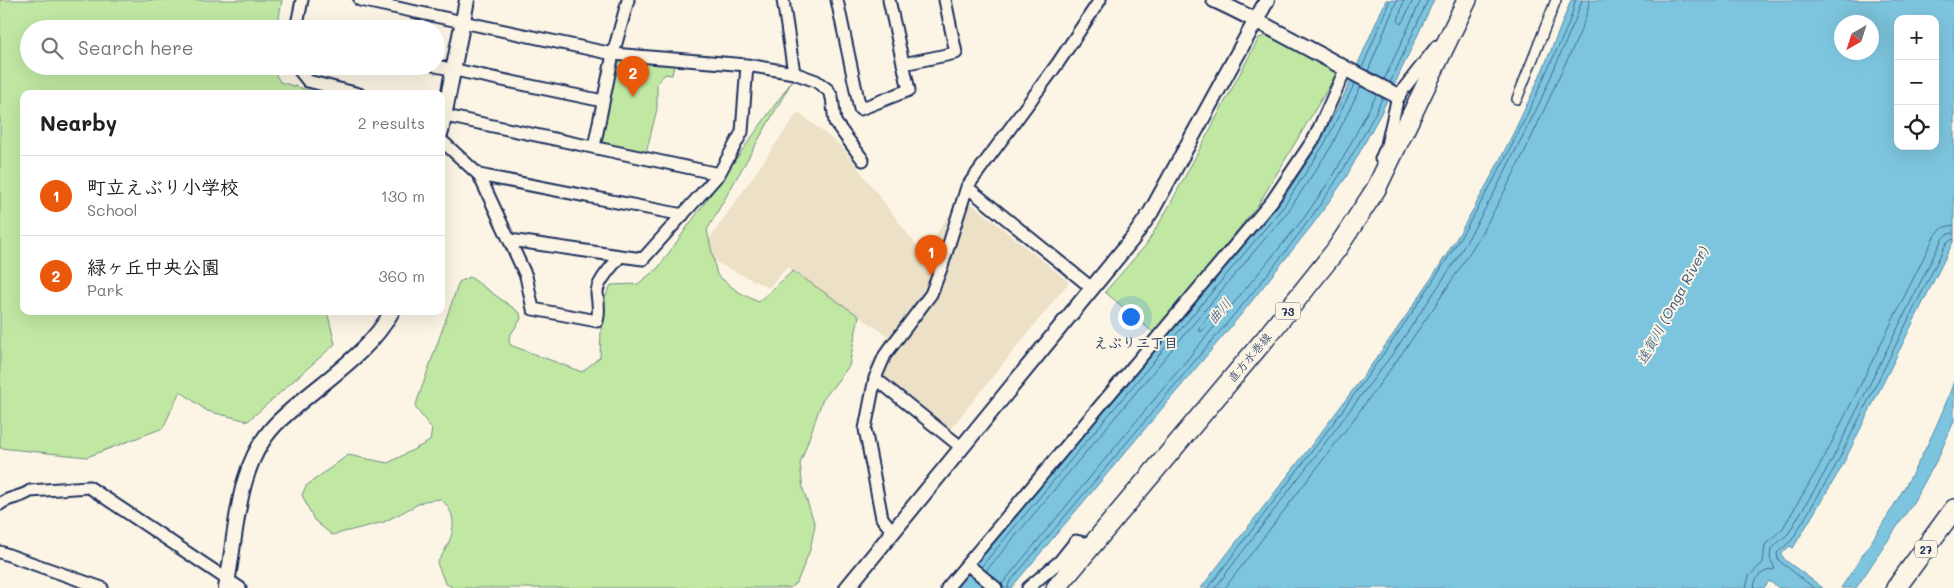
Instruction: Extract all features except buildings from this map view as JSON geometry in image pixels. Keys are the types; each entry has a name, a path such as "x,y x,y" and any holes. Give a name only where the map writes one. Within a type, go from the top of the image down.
{"main road":[{"name":"直方水巻線","path":"1056,588 1300,296 1336,250 1376,189 1467,0"},
{"name":"27","path":"1896,588 1954,509"}],"street":[{"path":"298,20 302,0"},
{"path":"360,0 613,54 747,65 794,73 816,81 828,90 832,97 835,122 863,160"},
{"path":"445,108 467,0"},
{"path":"594,147 613,54 628,0"},
{"path":"783,0 794,73"},
{"path":"836,0 860,109 909,90 889,0"},
{"path":"903,64 956,53 945,0"},
{"path":"894,532 882,518 865,429 875,378 885,355 931,294 967,187 1058,63 1100,0"},
{"path":"1214,0 1256,20 1347,71 1398,96"},
{"path":"847,588 961,447 1093,289 1151,212 1267,0"},
{"path":"1517,99 1556,0"},
{"path":"1376,189 1375,172 1387,145 1398,96 1436,49 1446,26 1456,26"},
{"path":"510,240 643,260 719,174 742,132 747,65"},
{"path":"445,68 603,101"},
{"path":"946,588 1272,201 1315,137 1347,71"},
{"path":"304,75 308,80 344,90"},
{"path":"445,116 719,174"},
{"path":"445,144 479,175 526,276 533,309 598,321 600,308 597,291 603,279 620,256"},
{"path":"479,175 683,216"},
{"path":"967,187 1093,289"},
{"path":"0,504 3,501 24,496 30,491 89,487 231,586 242,491 260,446 274,426 379,333 390,315"},
{"path":"875,378 961,447"},
{"path":"1028,588 1060,561 1076,541 1092,544"},
{"path":"0,552 102,588"},
{"path":"967,564 996,588"}],"shaded area":[{"path":"798,112 842,147 923,254 962,196 1069,282 948,432 869,366 888,336 787,267 769,288 699,254"}],"green space":[{"path":"0,0 282,0 279,20 20,20 20,75 276,75 280,82 308,90 20,90 20,315 328,315 335,344 248,421 207,411 180,391 163,428 87,457 0,448"},
{"path":"1268,35 1337,73 1258,205 1154,333 1105,292 1146,245 1167,210 1259,38"},
{"path":"623,59 674,65 672,75 665,74 657,84 657,109 646,153 603,146 600,141 616,64"},
{"path":"792,81 707,230 717,275 737,291 758,302 793,271 859,316 849,366 822,401 800,464 803,489 815,525 810,550 797,582 790,588 454,588 445,583 437,563 447,547 453,523 452,514 441,499 424,501 384,522 332,535 314,520 302,495 306,486 348,455 388,463 430,441 432,429 415,407 459,282 470,277 520,313 521,319 509,337 510,345 582,372 600,357 602,304 611,285 638,284 658,268"}],"water":[{"name":"曲川","path":"1386,0 1434,0 1381,113 1345,179 1313,224 1239,317 1011,588 956,588 1280,203 1321,141 1346,91"},
{"name":"遠賀川 (Onga River)","path":"1571,0 1954,0 1954,240 1840,470 1793,548 1790,546 1781,554 1785,560 1823,588 1779,588 1769,581 1764,588 1201,588 1359,382 1419,297 1447,254 1482,193 1515,130 1545,65"},
{"path":"1954,381 1954,421 1938,458 1911,506 1856,588 1841,588 1904,488 1932,436"}],"place":[{"name":"緑ヶ丘中央公園","path":"633,97"},
{"name":"町立えぶり小学校","path":"931,276"}],"district":[{"name":"えぶり二丁目","path":"1136,342"}]}
